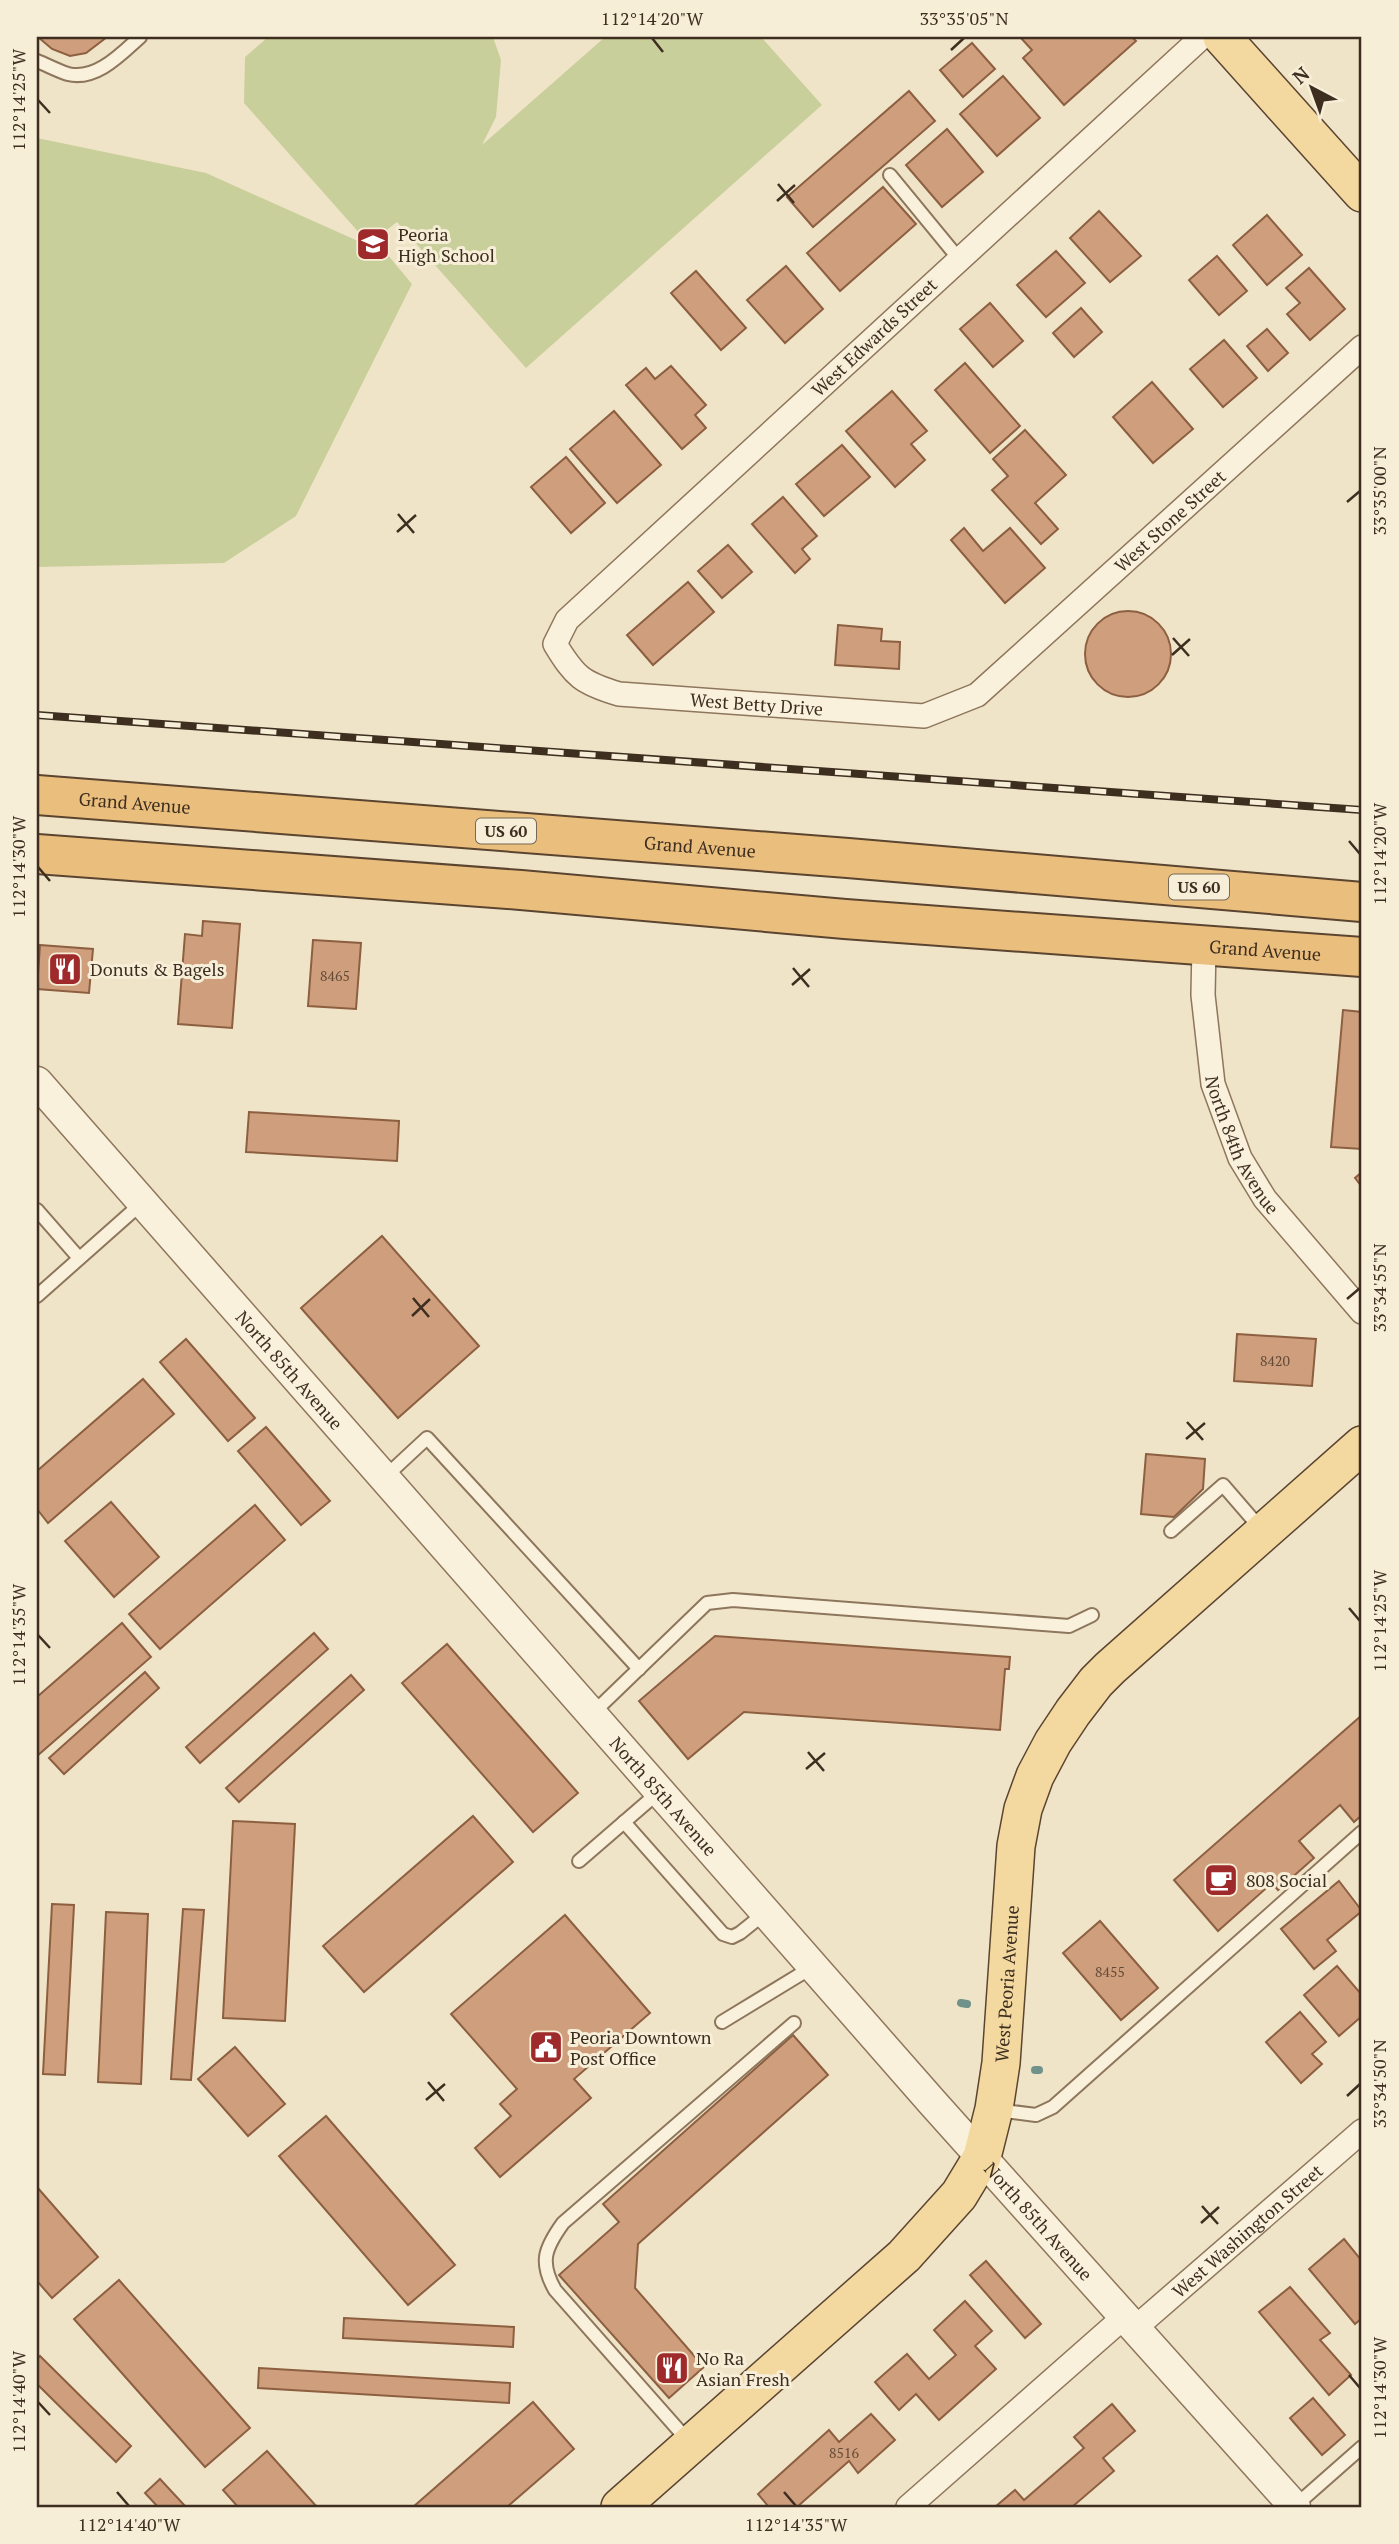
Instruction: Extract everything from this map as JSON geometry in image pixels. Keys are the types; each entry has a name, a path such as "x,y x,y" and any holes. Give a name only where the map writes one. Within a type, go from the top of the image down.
{"highway":[{"name":"Grand Avenue","path":"37,795 848,858 1362,902"},
{"name":"Grand Avenue","path":"37,854 656,901 845,919 1362,957"},
{"path":"845,919 848,858"}],"main road":[{"path":"1222,37 1362,193"},
{"name":"West Peoria Avenue","path":"620,2507 904,2256 959,2195 982,2157 994,2109 1003,2044 1016,1846 1023,1809 1035,1776 1053,1742 1096,1682 1362,1445"}],"street":[{"name":"West Edwards Street","path":"555,644 567,620 1202,37"},
{"name":"West Stone Street","path":"977,695 1362,347"},
{"name":"West Betty Drive","path":"555,644 570,668 590,685 619,694 924,716 977,695"},
{"name":"North 84th Avenue","path":"1204,946 1203,995 1213,1084 1240,1158 1265,1199 1362,1312"},
{"name":"North 85th Avenue","path":"37,1082 982,2157 1295,2507"},
{"name":"West Washington Street","path":"908,2507 1362,2131"}],"lane":[{"path":"37,61 69,74 83,74 111,62 140,37"},
{"path":"890,175 959,259"},
{"path":"37,1296 143,1201"},
{"path":"37,1210 79,1258"},
{"path":"385,1477 427,1438 639,1669"},
{"path":"1171,1531 1223,1485 1264,1532"},
{"path":"592,1714 707,1603 733,1600 1069,1626 1092,1615"},
{"path":"579,1861 660,1791"},
{"path":"624,1822 723,1934 732,1937 767,1912"},
{"path":"994,2109 1036,2115 1053,2107 1362,1832"},
{"path":"722,2022 814,1966"},
{"path":"691,2444 555,2290 545,2273 546,2254 551,2239 563,2223 793,2023"},
{"path":"1295,2507 1362,2447"}],"green space":[{"path":"268,37 493,37 501,60 496,117 482,145 605,37 761,37 822,105 526,368 397,222 369,244 244,103 245,57"},
{"path":"37,138 206,173 387,254 412,284 296,516 224,563 37,567"}],"building":[{"path":"38,37 107,37 86,53 70,56 52,49"},
{"path":"1020,37 1132,37 1136,41 1064,105 1023,58 1032,50"},
{"path":"972,43 995,69 963,97 940,70"},
{"path":"1003,76 1040,118 997,156 960,114"},
{"path":"909,91 935,121 813,227 787,197"},
{"path":"947,129 983,172 942,207 906,165"},
{"path":"883,187 916,224 840,291 807,253"},
{"path":"1099,211 1141,256 1110,282 1070,238"},
{"path":"1267,215 1302,255 1267,285 1233,245"},
{"path":"1056,251 1085,283 1046,317 1017,285"},
{"path":"1217,256 1247,291 1219,315 1189,280"},
{"path":"786,266 823,309 785,343 747,300"},
{"path":"1309,268 1345,309 1310,340 1287,314 1300,303 1286,288"},
{"path":"696,271 746,328 721,350 671,293"},
{"path":"990,303 1023,341 993,367 960,329"},
{"path":"1081,308 1102,332 1074,357 1053,333"},
{"path":"1267,329 1288,353 1268,371 1247,346"},
{"path":"1224,340 1257,378 1223,407 1190,369"},
{"path":"965,363 1020,426 990,453 935,390"},
{"path":"671,366 706,405 695,415 706,428 682,449 626,385 646,368 655,379"},
{"path":"1152,382 1193,429 1153,463 1113,417"},
{"path":"892,391 927,431 911,444 925,460 895,487 846,431"},
{"path":"614,411 661,465 617,503 570,449"},
{"path":"1025,430 1066,475 1035,503 1058,529 1041,544 992,490 1008,476 993,459"},
{"path":"842,445 870,477 824,516 796,484"},
{"path":"566,457 605,503 571,533 531,487"},
{"path":"783,497 817,536 802,549 810,559 795,573 752,524"},
{"path":"964,528 983,551 1010,528 1045,568 1005,603 951,540"},
{"path":"728,545 752,572 722,598 698,571"},
{"path":"688,582 714,612 653,665 627,635"},
{"path":"1128,611 1152,618 1164,630 1171,654 1164,678 1152,690 1128,697 1104,690 1092,678 1085,654 1092,630 1104,618"},
{"path":"838,625 882,629 881,641 900,642 899,669 835,665"},
{"path":"203,921 240,924 232,1028 178,1024 185,934 202,936"},
{"path":"313,940 361,943 356,1009 308,1006"},
{"name":"Donuts & Bagels","path":"40,945 93,949 89,993 37,989"},
{"path":"1343,1010 1362,1012 1362,1149 1331,1147"},
{"path":"249,1112 399,1121 397,1161 246,1152"},
{"path":"1362,1172 1362,1187 1355,1178"},
{"path":"382,1236 479,1346 398,1418 301,1308"},
{"path":"1237,1334 1316,1339 1312,1386 1234,1381"},
{"path":"186,1339 255,1418 228,1441 160,1362"},
{"path":"143,1379 174,1414 48,1523 37,1509 37,1471"},
{"path":"266,1427 330,1501 301,1525 238,1451"},
{"path":"1146,1454 1205,1459 1203,1489 1174,1517 1141,1514"},
{"path":"111,1502 159,1557 114,1597 65,1541"},
{"path":"255,1505 285,1540 160,1649 129,1614"},
{"path":"122,1623 151,1657 37,1756 37,1697"},
{"path":"314,1633 328,1649 200,1763 186,1747"},
{"path":"715,1636 1010,1657 1009,1669 1005,1669 1000,1730 744,1712 688,1759 639,1701"},
{"path":"447,1644 578,1793 533,1832 402,1683"},
{"path":"145,1672 159,1688 64,1774 49,1758"},
{"path":"351,1675 364,1690 239,1802 226,1788"},
{"path":"1362,1715 1362,1815 1354,1822 1340,1805 1299,1841 1314,1858 1278,1890 1272,1883 1218,1931 1174,1880"},
{"path":"473,1816 513,1862 364,1992 323,1946"},
{"path":"233,1821 295,1824 285,2021 223,2018"},
{"path":"1339,1881 1362,1911 1327,1940 1336,1951 1314,1969 1281,1929"},
{"path":"52,1904 74,1905 65,2075 43,2074"},
{"path":"183,1909 204,1910 191,2080 171,2079"},
{"path":"106,1912 148,1914 141,2084 98,2082"},
{"name":"Peoria Downtown Post Office","path":"565,1915 650,2013 574,2079 591,2098 500,2177 475,2148 511,2116 500,2104 517,2089 451,2014"},
{"path":"1100,1921 1158,1988 1121,2020 1063,1953"},
{"path":"1337,1966 1362,1995 1362,2016 1339,2036 1304,1995"},
{"path":"1300,2012 1326,2042 1312,2054 1322,2064 1301,2083 1266,2042"},
{"path":"793,2035 828,2075 638,2244 635,2288 704,2367 669,2398 559,2275 619,2222 603,2204"},
{"path":"235,2047 285,2104 248,2136 198,2079"},
{"path":"326,2116 455,2265 408,2305 279,2156"},
{"path":"37,2187 98,2257 52,2298 37,2281"},
{"path":"1344,2239 1362,2261 1362,2318 1355,2324 1309,2269"},
{"path":"986,2261 1041,2324 1025,2338 970,2275"},
{"path":"119,2280 250,2428 205,2467 74,2319"},
{"path":"1290,2287 1330,2333 1320,2340 1351,2375 1329,2395 1259,2312"},
{"path":"965,2301 992,2331 975,2346 996,2369 939,2420 916,2394 899,2410 875,2382 907,2354 929,2379 956,2355 934,2330"},
{"path":"344,2318 514,2327 513,2347 343,2338"},
{"path":"40,2356 131,2446 116,2462 37,2384 37,2359"},
{"path":"259,2368 510,2383 509,2403 258,2388"},
{"path":"1313,2398 1345,2435 1322,2455 1290,2418"},
{"path":"533,2402 574,2449 507,2507 413,2507"},
{"path":"1112,2404 1135,2431 1103,2458 1114,2471 1072,2507 995,2507 1015,2490 1024,2500 1084,2448 1074,2437"},
{"path":"871,2414 895,2440 858,2473 849,2461 797,2507 766,2507 768,2506 758,2494 829,2430 839,2442"},
{"path":"267,2451 317,2507 238,2507 223,2490"},
{"path":"160,2479 186,2507 158,2507 145,2493"}],"waterway":[{"path":"961,2003 967,2004"}],"railway":[{"path":"37,715 1362,810"}],"place":[{"name":"Peoria High School","path":"373,244"},
{"name":"Donuts & Bagels","path":"65,969"},
{"name":"808 Social","path":"1221,1880"},
{"name":"Peoria Downtown Post Office","path":"546,2047"},
{"name":"No Ra Asian Fresh","path":"672,2368"}]}
